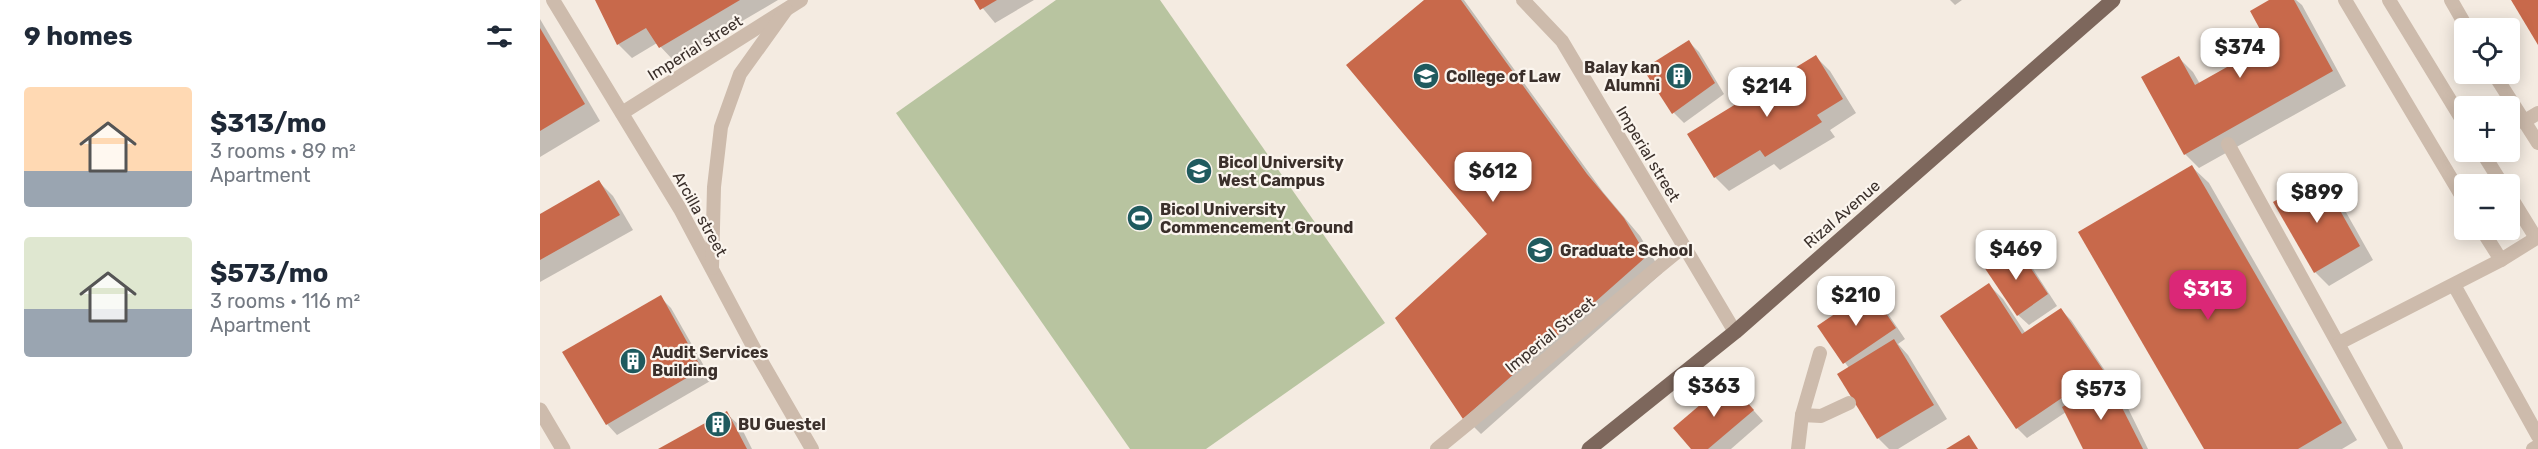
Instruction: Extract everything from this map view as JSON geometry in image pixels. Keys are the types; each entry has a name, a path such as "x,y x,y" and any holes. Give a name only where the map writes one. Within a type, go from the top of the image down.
{"main road":[{"name":"Rizal Avenue","path":"1589,449 1735,332 2113,0"}],"street":[{"path":"540,410 563,449"}],"lane":[{"name":"Arcilla street","path":"553,0 680,209 812,449"},
{"name":"Imperial street","path":"622,113 801,0"},
{"name":"Imperial street","path":"1523,0 1562,41 1735,332"},
{"path":"2345,0 2454,183"},
{"path":"2389,0 2454,107"},
{"path":"2451,0 2461,18"},
{"name":"Imperial street","path":"712,270 714,187 721,128 740,74 786,10"},
{"path":"2500,84 2538,143"},
{"path":"2523,123 2538,113"},
{"path":"2228,144 2396,449"},
{"path":"2339,343 2454,285 2537,238 2520,212"},
{"path":"2488,240 2500,260"},
{"name":"Imperial Street","path":"1437,449 1683,247"},
{"path":"2454,285 2538,436"},
{"path":"1798,449 1802,415 1820,353"},
{"path":"1802,415 1821,416 1849,402"},
{"path":"2533,449 2538,446"}],"green space":[{"name":"Bicol University Commencement Ground","path":"1056,0 1160,0 1385,323 1206,449 1130,449 896,113"}],"building":[{"path":"595,0 740,0 659,48 646,28 617,45"},
{"path":"974,0 997,0 980,10"},
{"path":"1424,0 1461,0 1587,174 1624,218 1647,256 1463,419 1395,318 1487,234 1346,65"},
{"path":"2269,0 2294,0 2333,71 2184,155 2141,77 2179,56 2195,85 2268,44 2250,11"},
{"path":"2511,0 2538,0 2538,45"},
{"path":"540,28 585,104 540,131"},
{"name":"Balay kan Alumni","path":"1689,40 1715,83 1672,114 1643,69"},
{"path":"1816,55 1843,99 1817,115 1822,122 1765,157 1760,150 1714,178 1687,134"},
{"path":"2192,165 2342,423 2298,449 2204,449 2078,232"},
{"path":"2320,175 2360,246 2314,273 2273,202"},
{"path":"599,180 620,215 540,260 540,214"},
{"path":"2016,246 2048,294 2017,316 1984,267"},
{"path":"1989,283 2022,334 2061,308 2103,370 2016,429 1940,316"},
{"path":"1870,290 1896,328 1843,364 1817,326"},
{"name":"Audit Services Building","path":"661,295 702,369 606,425 562,352"},
{"path":"1894,339 1934,405 1877,439 1837,374"},
{"path":"1728,381 1754,410 1708,449 1691,449 1673,428"},
{"path":"2109,382 2143,449 2083,449 2062,407"},
{"name":"BU Guestel","path":"727,411 747,449 658,449"},
{"path":"1969,435 1978,449 1946,449"}],"place":[{"name":"College of Law","path":"1426,76"},
{"name":"Balay kan Alumni","path":"1679,76"},
{"name":"Bicol University West Campus","path":"1199,171"},
{"name":"Bicol University Commencement Ground","path":"1140,218"},
{"name":"Graduate School","path":"1540,250"},
{"name":"Audit Services Building","path":"633,361"},
{"name":"BU Guestel","path":"718,424"}]}
